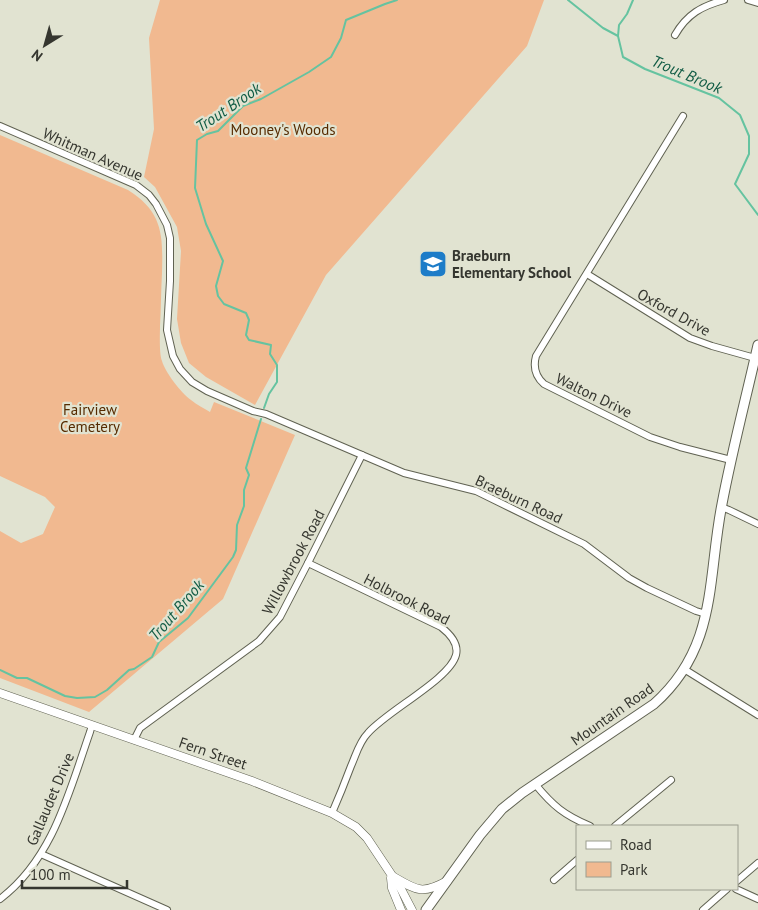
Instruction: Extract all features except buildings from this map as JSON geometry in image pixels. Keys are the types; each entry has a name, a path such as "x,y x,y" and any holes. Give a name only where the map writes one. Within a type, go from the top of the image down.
{"main road":[{"name":"Mountain Road","path":"426,910 491,821 512,801 654,704 668,690 684,669 697,642 706,614 721,508 758,345"}],"street":[{"path":"675,34 681,24 705,3 724,0"},
{"path":"748,0 758,3"},
{"name":"Walton Drive","path":"683,116 536,356 534,368 539,380 544,384 650,437 731,460"},
{"name":"Whitman Avenue","path":"0,126 136,185 149,195 162,213 170,238 167,330 173,356 192,382 207,391 253,411"},
{"name":"Oxford Drive","path":"587,274 690,338 755,358"},
{"name":"Braeburn Road","path":"253,411 266,414 404,473 476,491 584,544 629,578 647,588 706,614"},
{"name":"Willowbrook Road","path":"134,740 140,728 259,641 280,616 362,455"},
{"path":"721,508 758,524"},
{"name":"Holbrook Road","path":"308,564 441,627 454,639 456,648 454,661 444,673 382,719 367,733 358,747 332,812"},
{"path":"684,669 758,715"},
{"name":"Fern Street","path":"0,693 284,792 332,812 356,827 367,838 401,889 412,910"},
{"name":"Gallaudet Drive","path":"0,899 23,877 42,854 60,816 92,725"},
{"path":"617,825 671,780"},
{"path":"535,784 552,804 562,812 588,825"},
{"path":"42,854 167,910"},
{"path":"554,880 576,861"},
{"path":"738,880 758,863"},
{"path":"391,876 419,890 430,889 447,881"},
{"name":"Fern Street","path":"391,876 392,888 401,910"},
{"path":"703,910 726,890"},
{"path":"738,890 758,899"}],"green space":[{"name":"Mooney's Woods","path":"160,0 544,0 527,46 326,275 255,405 206,377 189,363 181,343 177,319 181,251 177,227 155,187 144,177 154,129 149,38"},
{"name":"Fairview Cemetery","path":"0,135 128,190 140,198 154,216 161,236 160,349 162,361 170,376 187,397 210,412 214,402 295,435 223,599 89,712 0,678 0,531 21,543 43,534 55,507 45,497 0,476"}],"waterway":[{"name":"Trout Brook","path":"264,408 269,394 277,382 277,365 270,354 271,345 249,340 246,335 249,320 246,313 224,304 218,296 216,286 223,261 206,224 195,188 197,140 207,134 218,131 243,106 261,99 309,72 331,57 341,38 346,20 397,0"},
{"name":"Trout Brook","path":"568,0 603,28 618,36 623,57 645,69 719,98 740,115 749,136 749,154 735,184 758,215"},
{"name":"Trout Brook","path":"618,36 619,25 627,14 633,0"},
{"name":"Trout Brook","path":"0,670 17,678 27,678 65,696 77,698 95,697 107,690 129,670 134,669 152,657 159,642 188,618 233,557 236,550 237,525 244,506 244,490 249,475 246,468 261,419"}],"place":[{"name":"Braeburn Elementary School","path":"433,264"}]}
